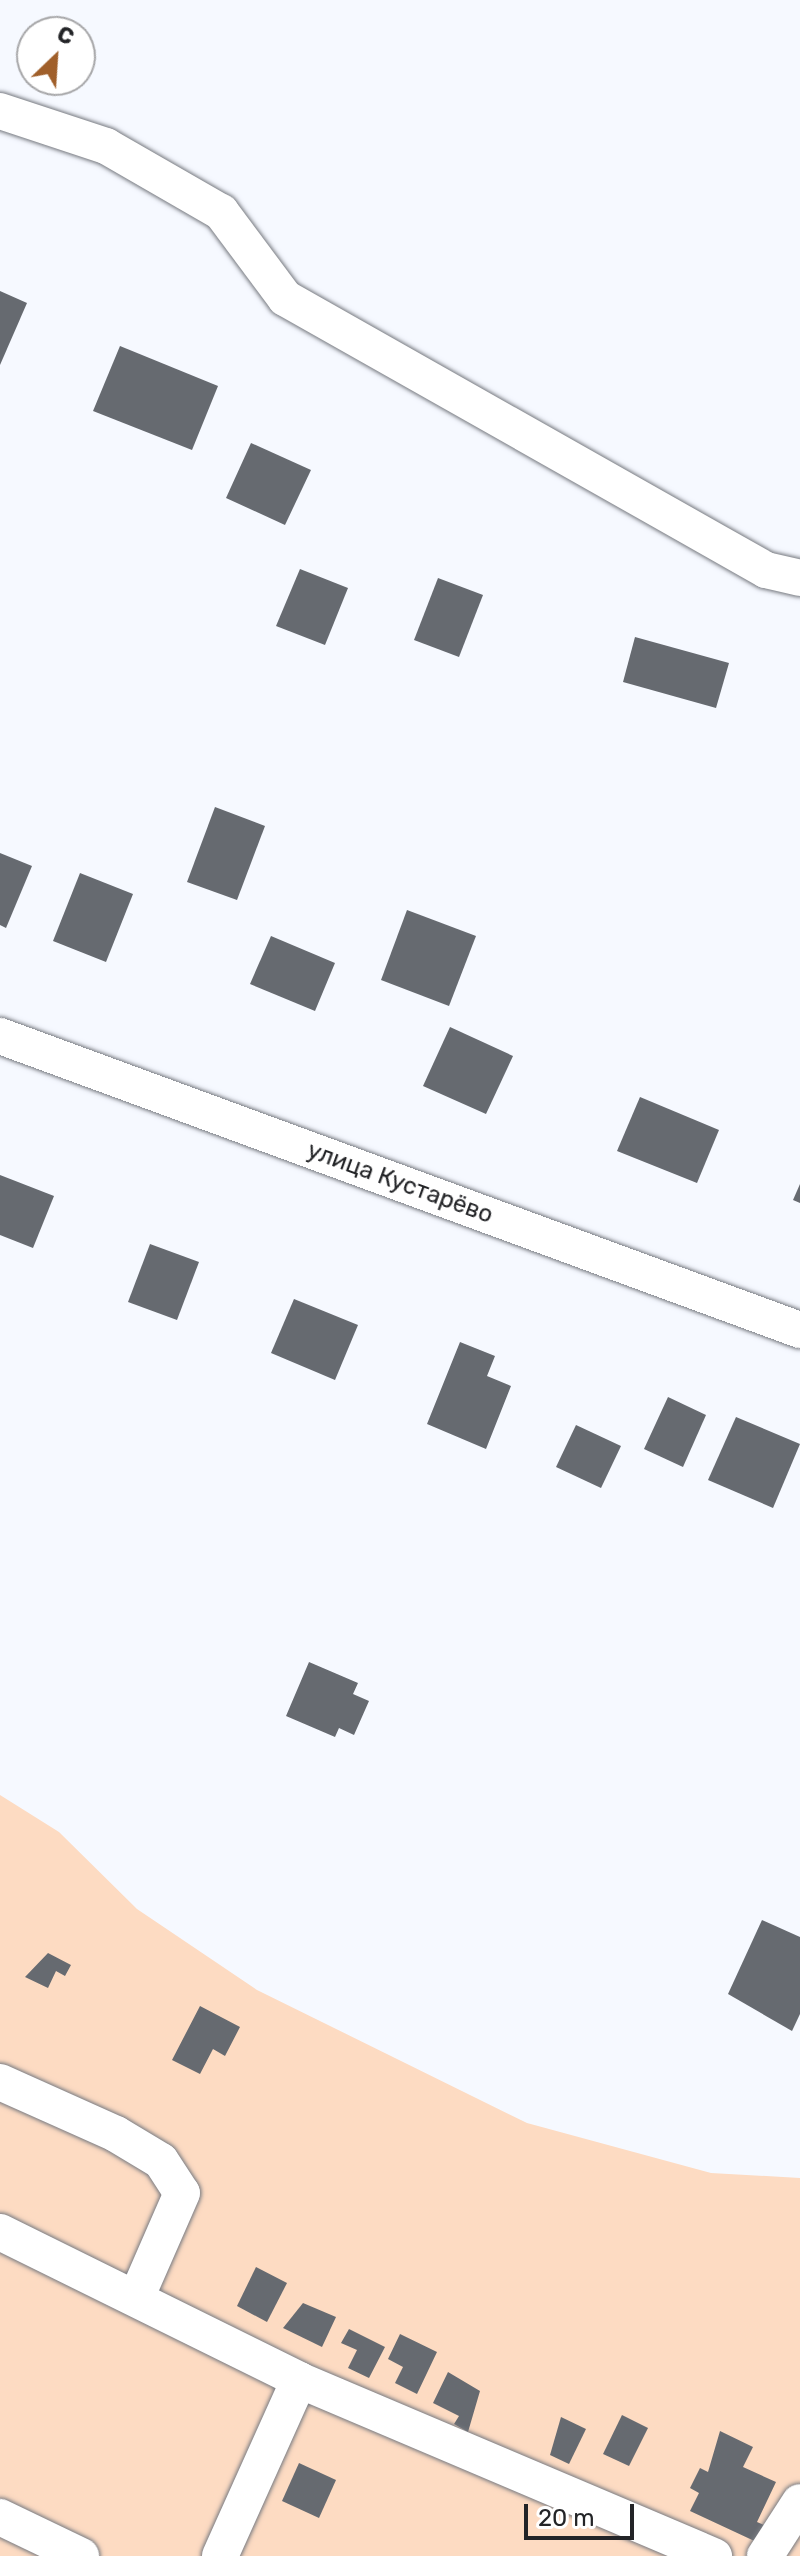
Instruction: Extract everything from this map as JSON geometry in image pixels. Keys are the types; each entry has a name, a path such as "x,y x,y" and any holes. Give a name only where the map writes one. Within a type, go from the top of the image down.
{"street":[{"path":"0,111 119,153 221,212 285,298 766,570 800,578"},
{"name":"улица Кустарёво","path":"0,1036 800,1330"},
{"path":"0,2082 128,2140 161,2161 182,2193 137,2296"},
{"path":"0,2232 137,2296 299,2380 714,2556"},
{"path":"220,2556 299,2380"},
{"path":"765,2556 800,2502"},
{"path":"0,2517 81,2556"}],"shaded area":[{"path":"0,1795 59,1832 137,1909 257,1990 527,2123 711,2173 800,2178 800,2556 0,2556"}],"building":[{"path":"0,291 27,303 0,365"},
{"path":"120,346 218,386 192,450 93,411"},
{"path":"251,443 311,470 285,525 226,498"},
{"path":"300,569 348,588 325,645 276,626"},
{"path":"438,578 483,595 459,657 414,640"},
{"path":"635,637 729,663 716,708 623,682"},
{"path":"215,807 265,826 237,900 187,882"},
{"path":"0,853 32,866 6,928 0,925"},
{"path":"80,873 133,894 106,962 53,941"},
{"path":"407,910 476,936 449,1006 381,980"},
{"path":"271,936 335,963 315,1011 250,984"},
{"path":"450,1027 513,1056 486,1114 423,1086"},
{"path":"640,1097 719,1130 697,1183 617,1151"},
{"path":"0,1175 54,1196 33,1248 0,1235"},
{"path":"800,1184 800,1203 793,1200"},
{"path":"150,1244 199,1262 177,1320 128,1302"},
{"path":"294,1299 358,1325 335,1380 271,1353"},
{"path":"460,1342 495,1356 487,1376 511,1386 486,1449 427,1424"},
{"path":"668,1397 706,1415 683,1467 644,1449"},
{"path":"736,1417 800,1444 773,1508 708,1480"},
{"path":"576,1425 621,1446 601,1488 556,1467"},
{"path":"309,1662 358,1683 353,1694 369,1701 354,1735 339,1728 335,1737 286,1716"},
{"path":"762,1920 800,1937 800,2014 792,2031 728,1994"},
{"path":"48,1953 71,1965 65,1976 56,1971 48,1988 25,1977"},
{"path":"200,2006 240,2027 225,2056 213,2049 200,2074 172,2060"},
{"path":"256,2267 287,2283 267,2322 237,2306"},
{"path":"303,2303 336,2317 322,2347 283,2328"},
{"path":"349,2329 385,2347 369,2378 348,2368 357,2350 341,2343"},
{"path":"400,2334 437,2352 417,2394 395,2383 403,2367 388,2359"},
{"path":"448,2372 480,2391 468,2432 454,2424 459,2416 433,2403"},
{"path":"622,2415 648,2428 629,2466 603,2454"},
{"path":"561,2417 586,2429 569,2464 550,2455"},
{"path":"720,2431 753,2447 743,2467 776,2482 757,2522 771,2528 763,2545 690,2511 699,2493 690,2488 700,2468 708,2472"},
{"path":"299,2463 336,2480 319,2518 282,2501"}]}
